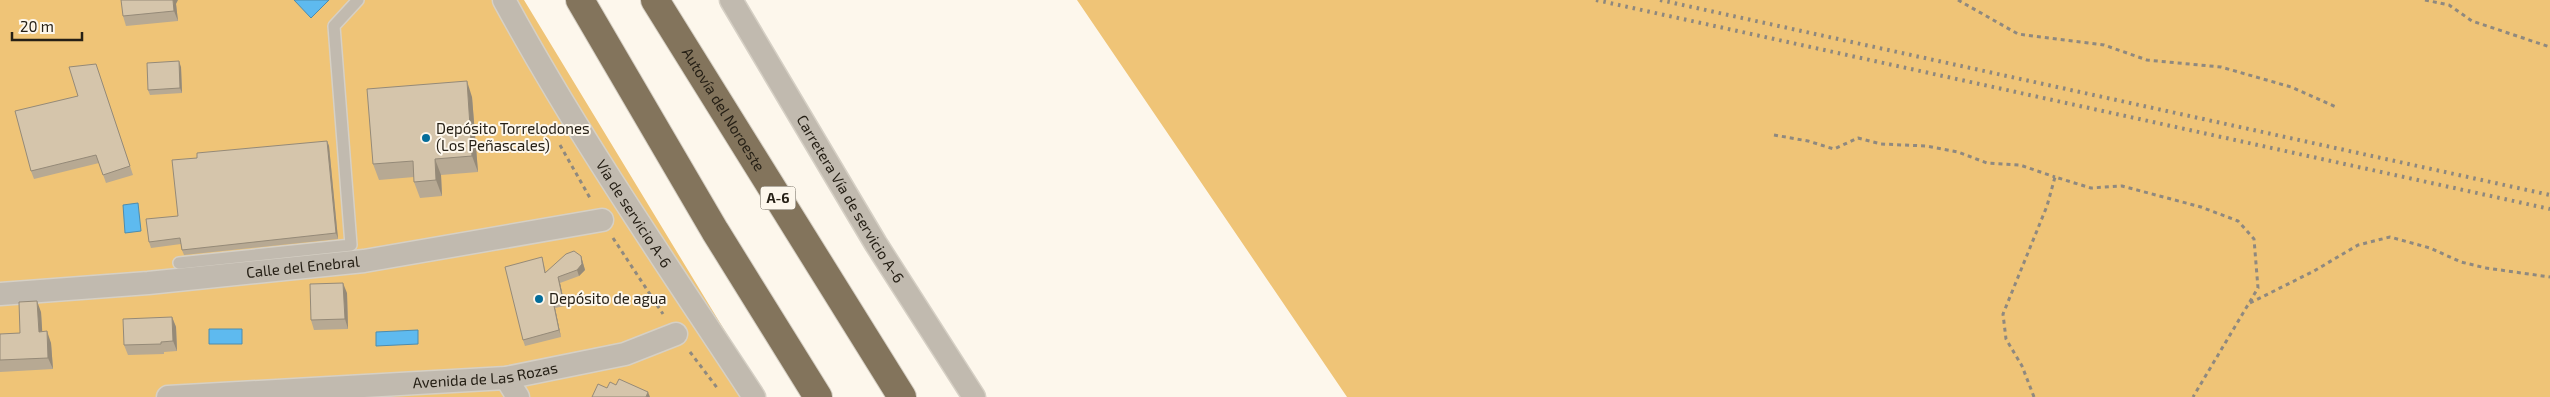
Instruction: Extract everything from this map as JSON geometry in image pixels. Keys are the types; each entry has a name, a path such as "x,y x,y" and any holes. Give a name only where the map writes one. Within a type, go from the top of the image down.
{"highway":[{"path":"580,0 715,231 818,397"},
{"name":"Autovía del Noroeste","path":"655,0 902,397"}],"street":[{"name":"Vía de servicio A-6","path":"504,0 536,59 612,182 754,397"},
{"name":"Carretera Vía de servicio A-6","path":"731,0 876,244 974,397"},
{"name":"Calle del Enebral","path":"0,294 148,283 364,262 602,220"},
{"name":"Avenida de Las Rozas","path":"169,397 506,378 625,354 676,334"},
{"path":"506,378 518,397"}],"lane":[{"path":"179,262 351,245 334,26 358,0"}],"path":[{"path":"1958,0 2018,34 2104,44 2147,60 2221,67 2291,87 2336,107"},
{"path":"2424,0 2449,5 2472,21 2550,47"},
{"path":"1774,135 1808,141 1834,150 1858,138 1880,144 1926,146 1958,152 1987,163 2020,165 2091,188 2122,186 2201,207 2238,221 2254,239 2258,288 2193,397"},
{"path":"2034,397 2022,366 2006,339 2002,314 2048,206 2055,177"},
{"path":"2250,303 2314,271 2358,245 2390,237 2430,248 2461,262 2486,268 2550,277"}],"shaded area":[{"path":"0,0 524,0 765,397 0,397"},
{"path":"1077,0 2550,0 2550,397 1347,397"}],"water":[{"path":"294,0 329,0 311,18"},
{"path":"138,203 141,231 125,233 123,205"},
{"path":"209,329 242,329 242,344 209,344"},
{"path":"418,330 418,344 376,346 376,332"}],"building":[{"path":"121,0 173,0 174,11 123,16"},
{"path":"179,61 180,88 148,90 147,63"},
{"path":"96,64 130,166 103,175 96,155 31,171 15,111 78,96 69,67"},
{"name":"Depósito Torrelodones (Los Peñascales)","path":"467,81 472,156 435,159 436,180 414,182 413,161 373,164 367,89"},
{"path":"327,141 336,233 182,250 180,238 149,242 146,219 178,216 172,160 197,158 197,153"},
{"name":"Depósito de agua","path":"574,251 581,256 582,264 577,270 558,277 563,300 553,301 559,330 523,340 505,267 542,257 545,273 566,254"},
{"path":"343,283 345,319 311,320 310,284"},
{"path":"37,301 39,332 47,331 48,358 0,360 0,334 20,333 19,302"},
{"path":"172,317 173,341 161,342 161,344 124,345 123,319"},
{"path":"619,379 648,392 646,397 592,397 598,384 607,388 610,382 616,385"}],"railway":[{"path":"1596,0 2550,209"},
{"path":"1660,0 2550,195"}],"place":[{"name":"Depósito Torrelodones (Los Peñascales)","path":"426,138"},
{"name":"Depósito de agua","path":"539,299"}]}
